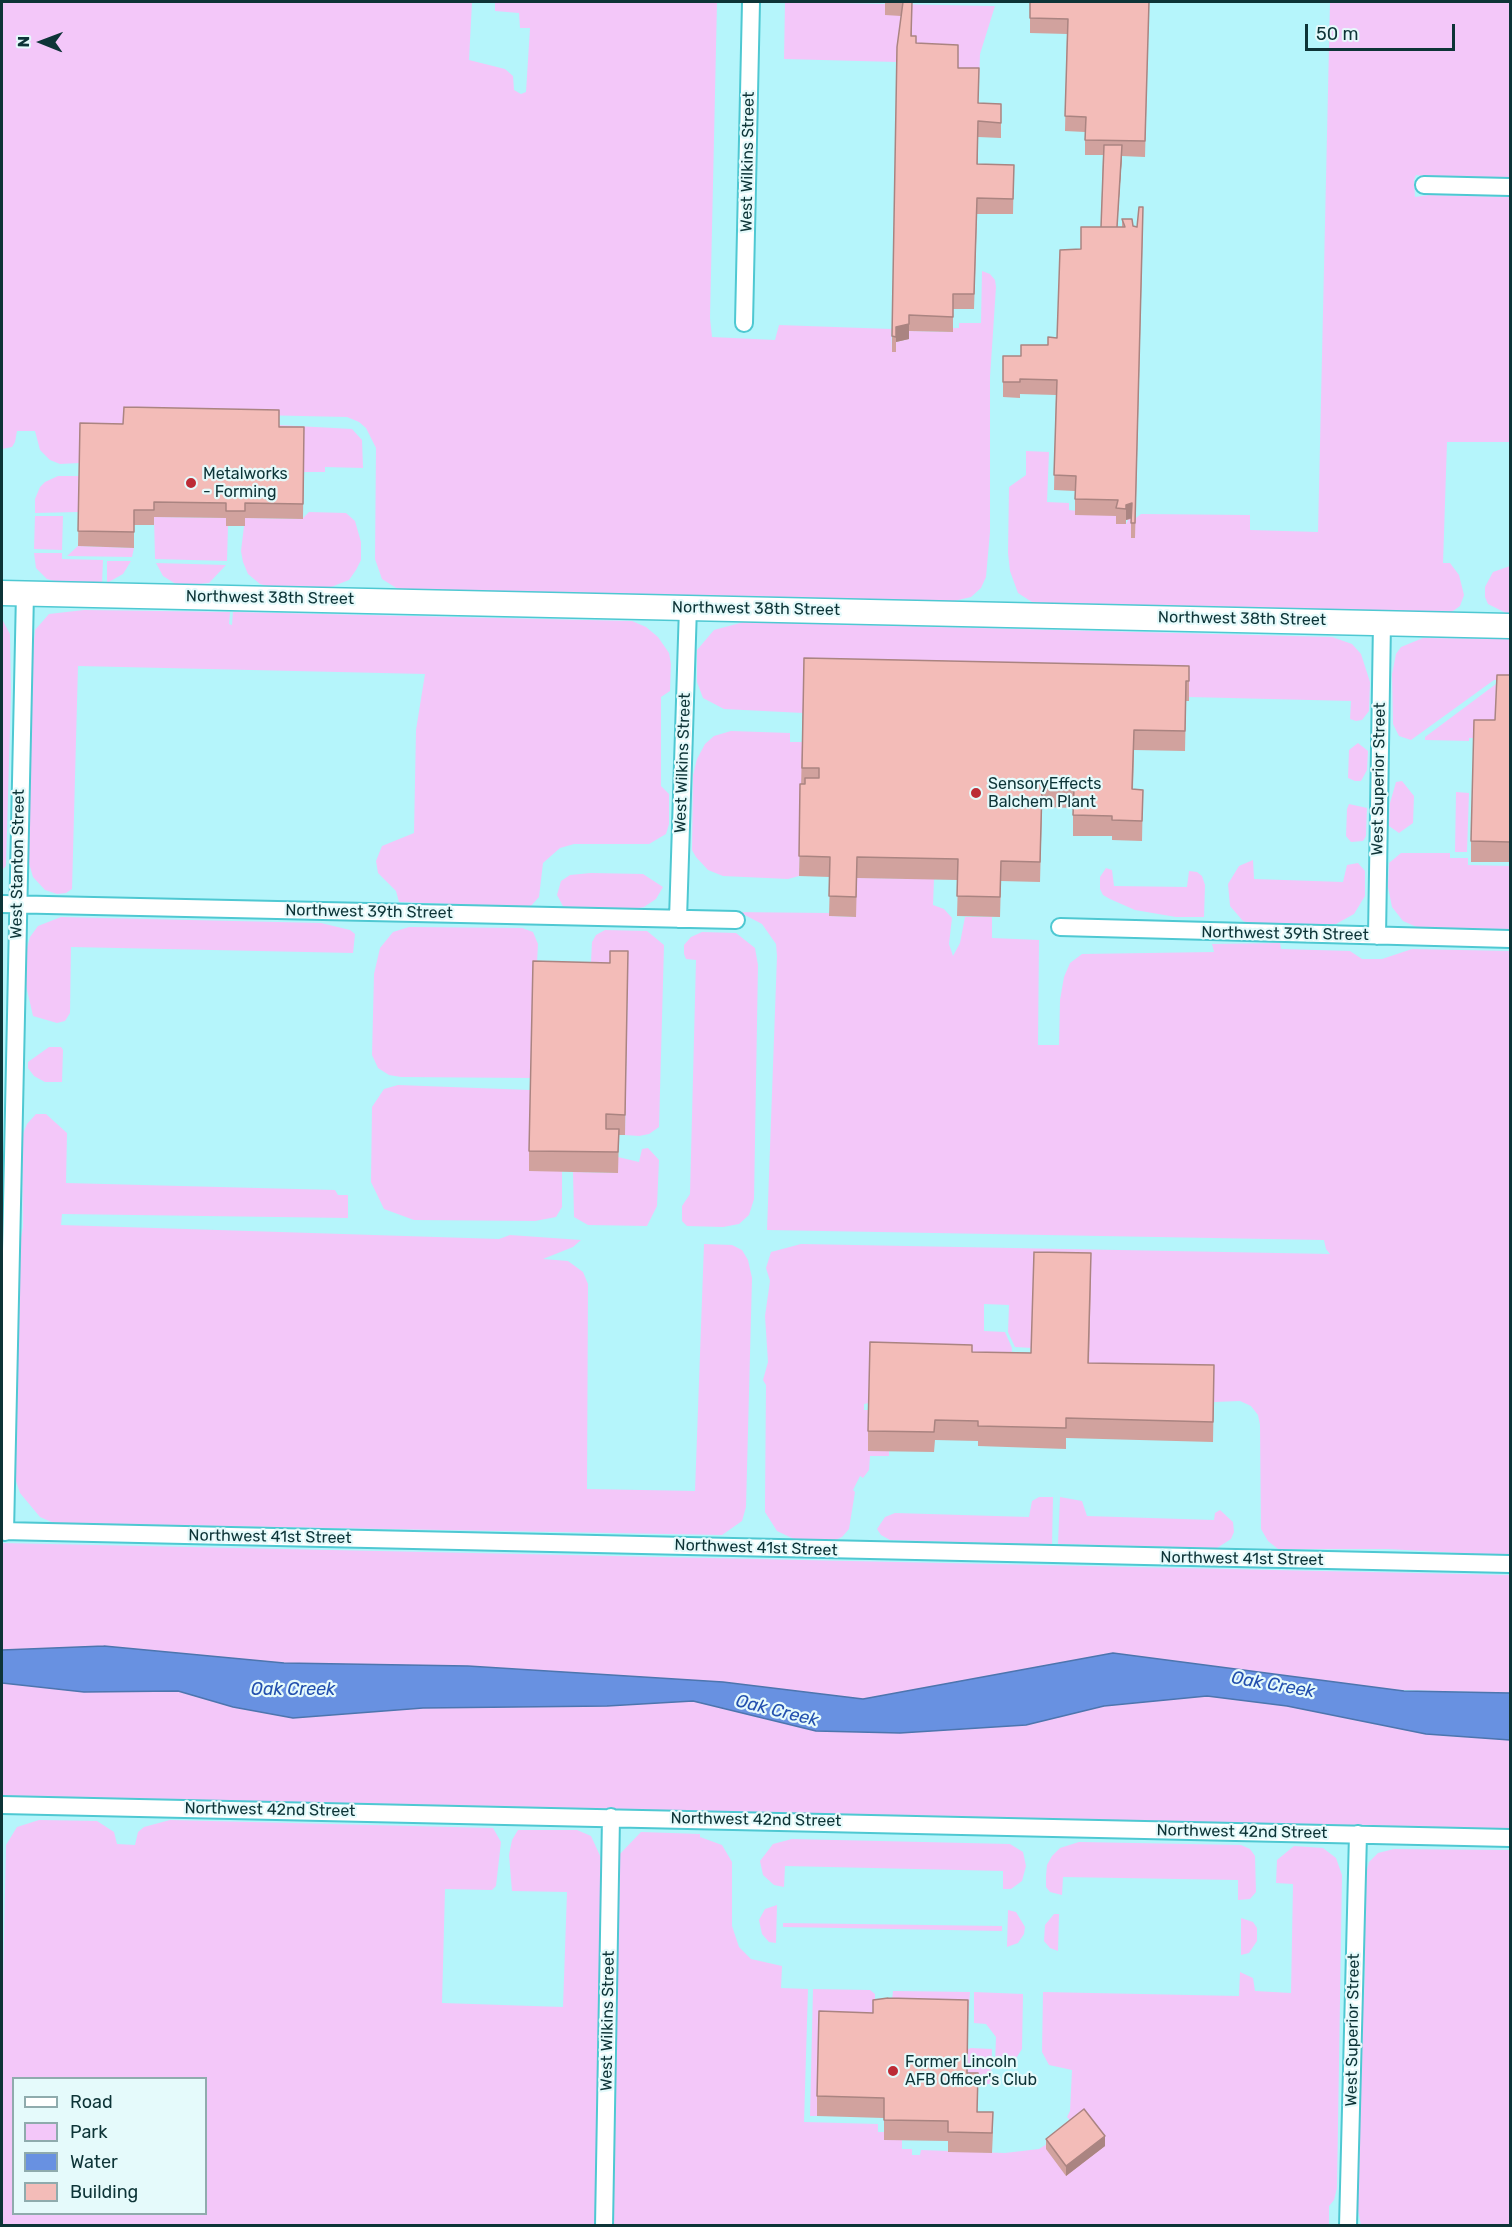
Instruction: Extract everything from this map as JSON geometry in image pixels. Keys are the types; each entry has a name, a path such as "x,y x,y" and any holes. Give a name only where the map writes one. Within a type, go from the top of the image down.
{"main road":[{"name":"Northwest 38th Street","path":"13,593 1510,626"}],"street":[{"name":"West Wilkins Street","path":"744,323 751,2"},
{"path":"1424,185 1510,187"},
{"name":"West Stanton Street","path":"3,1532 13,593"},
{"name":"West Wilkins Street","path":"678,919 688,608"},
{"name":"West Superior Street","path":"1377,936 1382,622"},
{"name":"Northwest 39th Street","path":"9,904 736,920"},
{"name":"Northwest 39th Street","path":"1060,927 1510,939"},
{"name":"Northwest 41st Street","path":"3,1532 1510,1564"},
{"name":"Northwest 42nd Street","path":"2,1805 1510,1838"},
{"name":"West Wilkins Street","path":"604,2226 611,1817"},
{"name":"West Superior Street","path":"1348,2226 1358,1834"}],"green space":[{"path":"2,2 472,2 469,60 505,69 513,76 514,90 521,94 526,92 530,28 520,28 519,13 495,11 495,2 739,2 717,3 710,318 712,337 775,340 779,325 891,329 892,351 895,352 896,342 909,339 909,331 953,332 953,328 959,328 959,323 981,323 982,271 990,274 995,280 996,287 990,377 990,532 986,577 981,588 971,597 941,604 424,592 398,589 382,579 375,559 376,448 366,428 347,417 211,414 124,429 79,463 60,464 50,460 40,450 35,431 17,431 12,447 2,449"},
{"path":"785,2 995,6 980,54 979,84 958,83 911,51 912,7 903,16 897,62 784,59"},
{"path":"1330,2 1510,2 1510,179 1446,179 1416,175 1414,180 1415,197 1429,195 1510,197 1510,442 1447,442 1443,563 1450,563 1459,575 1464,595 1460,606 1446,616 1035,604 1018,593 1010,571 1008,553 1009,487 1026,475 1026,451 1049,452 1047,502 1069,503 1069,510 1118,516 1126,524 1129,518 1136,518 1141,514 1250,515 1250,530 1318,532"},
{"path":"279,425 352,429 362,440 363,468 325,467 325,472 304,472 304,443 279,442"},
{"path":"58,476 79,476 78,512 35,513 35,499 40,487"},
{"path":"309,512 346,513 355,521 361,542 361,560 356,570 349,580 326,589 273,588 260,584 248,574 243,562 241,551 245,518 302,519"},
{"path":"35,516 63,516 62,550 34,549"},
{"path":"154,517 226,518 228,526 227,561 155,559"},
{"path":"78,546 134,548 132,557 67,556"},
{"path":"34,553 62,553 62,559 103,560 102,584 62,583 47,579 36,568"},
{"path":"107,561 131,561 123,574 107,583"},
{"path":"156,563 226,565 209,583 179,586 163,576"},
{"path":"1510,566 1510,615 1488,604 1485,587 1493,572"},
{"path":"84,610 230,612 229,624 232,625 233,612 632,621 646,627 658,637 669,653 671,664 670,691 661,697 661,786 669,794 669,824 666,834 649,844 574,844 560,848 543,863 539,897 530,907 399,902 396,891 378,873 376,861 382,846 414,833 416,730 425,674 78,666 72,889 66,893 57,894 45,890 33,877 28,860 31,673 35,630 49,614"},
{"path":"2,619 10,634 11,692 6,866 2,870"},
{"path":"744,622 1332,637 1352,644 1361,654 1370,682 1369,711 1362,720 1356,721 1350,719 1351,701 1189,697 1188,687 803,713 724,709 703,698 697,682 697,650 714,630"},
{"path":"1423,638 1510,639 1510,691 1506,680 1494,680 1411,740 1399,736 1393,724 1392,674 1396,654 1401,647"},
{"path":"1496,684 1495,738 1469,738 1469,741 1425,740 1425,737"},
{"path":"731,731 790,733 790,742 803,742 799,876 788,879 723,876 708,870 692,850 693,775 697,759 705,744 714,736"},
{"path":"1358,743 1368,751 1367,770 1361,781 1355,781 1348,778 1349,750"},
{"path":"1402,781 1414,796 1413,823 1399,833 1389,826 1390,803 1396,782"},
{"path":"1456,792 1469,793 1467,852 1455,852"},
{"path":"1349,804 1367,808 1366,836 1363,841 1351,842 1346,836"},
{"path":"1401,853 1450,853 1450,858 1468,858 1468,865 1510,866 1510,929 1419,928 1403,921 1392,907 1388,887 1389,863"},
{"path":"1253,860 1254,879 1343,882 1347,865 1358,863 1365,871 1365,896 1354,914 1336,924 1251,924 1243,921 1230,906 1228,884 1239,866"},
{"path":"1106,868 1112,870 1114,886 1187,887 1189,871 1197,872 1202,876 1205,885 1204,917 1176,917 1135,910 1110,899 1103,895 1100,889 1100,877"},
{"path":"643,874 663,887 656,899 644,907 628,910 564,908 557,895 561,881 570,875"},
{"path":"857,878 934,879 933,905 944,909 952,918 949,944 953,956 960,943 965,917 992,917 992,938 1039,940 1038,1045 1059,1045 1060,1000 1064,977 1070,963 1082,954 1214,952 1212,944 1280,943 1281,949 1350,951 1362,959 1382,959 1412,949 1510,951 1510,1556 1388,1549 1278,1549 1268,1541 1261,1529 1260,1425 1258,1415 1251,1406 1240,1401 1214,1402 1213,1385 1088,1383 1032,1348 1015,1347 1008,1332 1009,1305 984,1304 984,1331 1005,1332 1012,1348 1011,1373 864,1404 864,1410 869,1410 889,1451 889,1456 870,1456 869,1470 863,1478 860,1476 853,1490 855,1492 849,1529 842,1537 835,1540 794,1539 777,1531 765,1512 766,1385 763,1380 768,1362 765,1316 770,1281 766,1268 771,1252 801,1244 1330,1254 1324,1240 767,1230 776,944 762,924 741,913 729,912 829,913 829,916 855,917"},
{"path":"61,917 321,923 350,930 355,934 353,953 71,947 70,1013 65,1021 57,1023 33,1016 25,981 26,952 30,937 38,926"},
{"path":"409,927 522,928 533,932 538,944 531,1078 401,1077 389,1075 378,1068 372,1055 374,974 380,948 393,932"},
{"path":"605,930 647,931 664,945 659,1127 649,1134 639,1136 625,1135 628,972 590,982 592,942 596,935"},
{"path":"702,932 736,933 755,948 758,965 754,1199 749,1215 739,1224 723,1227 687,1226 682,1221 682,1206 690,1194 696,960 686,959 684,945 691,937"},
{"path":"49,1047 61,1047 63,1050 62,1082 45,1082 34,1076 28,1068 28,1062"},
{"path":"398,1085 530,1090 562,1171 562,1207 556,1217 535,1221 414,1220 384,1209 371,1182 372,1107 384,1089"},
{"path":"36,1114 46,1114 67,1133 66,1183 335,1190 338,1195 348,1195 348,1218 62,1214 61,1225 499,1239 510,1235 581,1240 573,1247 543,1259 568,1261 583,1272 588,1284 587,1489 695,1491 704,1244 732,1245 742,1250 748,1260 752,1278 746,1507 742,1521 722,1535 54,1523 40,1517 20,1493 14,1475 19,1248 23,1227 22,1136 27,1124"},
{"path":"648,1148 659,1160 657,1206 647,1226 588,1225 574,1217 573,1172 618,1173 618,1157 639,1162 642,1149"},
{"path":"1039,1497 1053,1497 1052,1545 890,1540 881,1535 877,1529 885,1517 895,1513 1029,1517 1032,1501"},
{"path":"1060,1497 1082,1501 1087,1516 1214,1520 1215,1513 1220,1510 1233,1522 1234,1532 1231,1539 1217,1548 1058,1544"},
{"path":"2,1543 1510,1575 1510,1693 983,1678 863,1699 723,1682 468,1666 284,1663 104,1646 2,1650"},
{"path":"2,1683 84,1692 178,1691 233,1707 293,1718 423,1708 607,1706 693,1701 816,1731 900,1733 1026,1725 1104,1706 1207,1696 1287,1706 1426,1734 1510,1740 1510,1829 2,1796"},
{"path":"39,1820 97,1821 114,1832 117,1844 135,1845 138,1832 144,1827 170,1820 493,1828 501,1842 496,1886 492,1890 445,1889 442,2003 563,2007 567,1892 512,1891 509,1855 512,1840 518,1830 577,1830 591,1836 602,1860 595,2225 2,2226 2,2027 6,1845 17,1827"},
{"path":"641,1832 700,1834 700,1837 722,1845 732,1862 732,1926 739,1947 751,1959 782,1966 781,1988 808,1989 804,2122 878,2124 878,2132 884,2132 884,2140 902,2140 902,2149 912,2149 912,2155 920,2155 921,2150 1005,2153 1039,2149 1075,2126 1067,2117 1070,2111 1072,2070 1049,2065 1042,2052 1043,1992 1239,1996 1240,1972 1253,1978 1255,1991 1291,1993 1293,1884 1276,1883 1277,1860 1294,1846 1323,1848 1336,1858 1342,1875 1337,2188 1334,2200 1329,2206 1329,2225 609,2226 617,1857"},
{"path":"792,1839 1010,1844 1023,1852 1026,1866 1022,1881 1011,1889 1003,1889 1003,1871 785,1866 784,1887 774,1885 763,1875 760,1861 773,1844"},
{"path":"1079,1842 1241,1845 1250,1849 1255,1856 1256,1892 1250,1899 1238,1900 1238,1880 1063,1877 1062,1895 1050,1892 1046,1887 1046,1876 1047,1865 1052,1856 1060,1848"},
{"path":"1394,1849 1510,1850 1510,2225 1361,2225 1356,2200 1359,2003 1364,1999 1365,1954 1361,1944 1362,1887 1369,1862 1378,1853"},
{"path":"777,1905 776,1943 769,1942 762,1934 759,1920 765,1909"},
{"path":"1008,1910 1016,1912 1025,1927 1024,1934 1018,1943 1007,1947"},
{"path":"1054,1914 1059,1914 1058,1951 1050,1948 1044,1941 1045,1925"},
{"path":"1241,1918 1253,1922 1257,1928 1257,1941 1249,1953 1241,1955"},
{"path":"783,1923 1002,1926 1002,1931 783,1927"},
{"path":"813,1989 870,1990 875,1994 875,2020 819,2032 817,2116 810,2116"},
{"path":"893,1991 970,1992 968,2020 890,2018"},
{"path":"974,1992 1023,1994 1022,2049 1013,2063 995,2065 996,2037 986,2024 974,2023"},
{"path":"968,2049 992,2049 991,2084 976,2084 967,2093"}],"water":[{"name":"Oak Creek","path":"104,1646 284,1663 468,1666 723,1682 863,1699 1113,1653 1404,1691 1510,1693 1510,1740 1426,1734 1287,1706 1207,1696 1104,1706 1026,1725 900,1733 816,1731 693,1701 607,1706 423,1708 293,1718 233,1707 178,1691 84,1692 2,1683 2,1650"}],"building":[{"path":"903,2 912,2 911,36 916,36 916,43 958,45 958,68 979,68 978,103 1001,104 1001,123 978,121 977,164 1014,165 1013,199 977,198 974,294 953,294 953,317 909,315 909,324 896,327 896,337 892,336 897,47"},
{"path":"1030,2 1149,2 1145,141 1085,140 1086,117 1065,116 1068,19 1030,18"},
{"path":"1104,145 1122,145 1117,227 1101,227"},
{"path":"1139,207 1143,207 1135,523 1131,523 1132,503 1126,505 1126,509 1116,508 1118,500 1075,499 1076,476 1054,475 1057,380 1020,379 1020,382 1003,382 1003,356 1021,356 1021,345 1048,345 1048,337 1057,338 1060,250 1081,249 1081,227 1125,227 1122,219 1132,219 1133,226 1137,227"},
{"name":"Metalworks - Forming","path":"124,407 279,410 279,427 304,427 303,504 245,503 245,511 226,511 226,503 154,502 154,510 134,510 134,532 78,531 80,423 123,424"},
{"name":"SensoryEffects Balchem Plant","path":"804,658 1189,666 1189,681 1186,681 1185,731 1134,730 1132,789 1143,790 1142,821 1112,820 1112,816 1073,815 1074,788 1042,787 1040,862 1001,861 1000,897 957,896 958,859 857,857 856,897 829,896 830,857 799,856 800,784 805,784 805,778 819,778 819,768 802,768"},
{"path":"1497,675 1510,675 1510,842 1471,841 1474,720 1495,720"},
{"path":"610,951 628,951 625,1115 606,1114 606,1129 619,1129 618,1152 529,1151 533,961 610,963"},
{"path":"1034,1252 1091,1253 1088,1363 1214,1365 1213,1422 1066,1418 1066,1428 978,1426 978,1421 935,1420 934,1432 868,1431 870,1342 972,1345 972,1352 1031,1353"},
{"name":"Former Lincoln AFB Officer's Club","path":"888,1998 968,2000 967,2073 978,2073 977,2112 993,2112 992,2133 948,2132 948,2121 884,2120 884,2098 817,2096 819,2011 873,2013 873,2000"},
{"path":"1084,2109 1105,2136 1066,2166 1046,2139"}],"place":[{"name":"Metalworks - Forming","path":"191,483"},
{"name":"SensoryEffects Balchem Plant","path":"976,793"},
{"name":"Former Lincoln AFB Officer's Club","path":"893,2071"}]}
